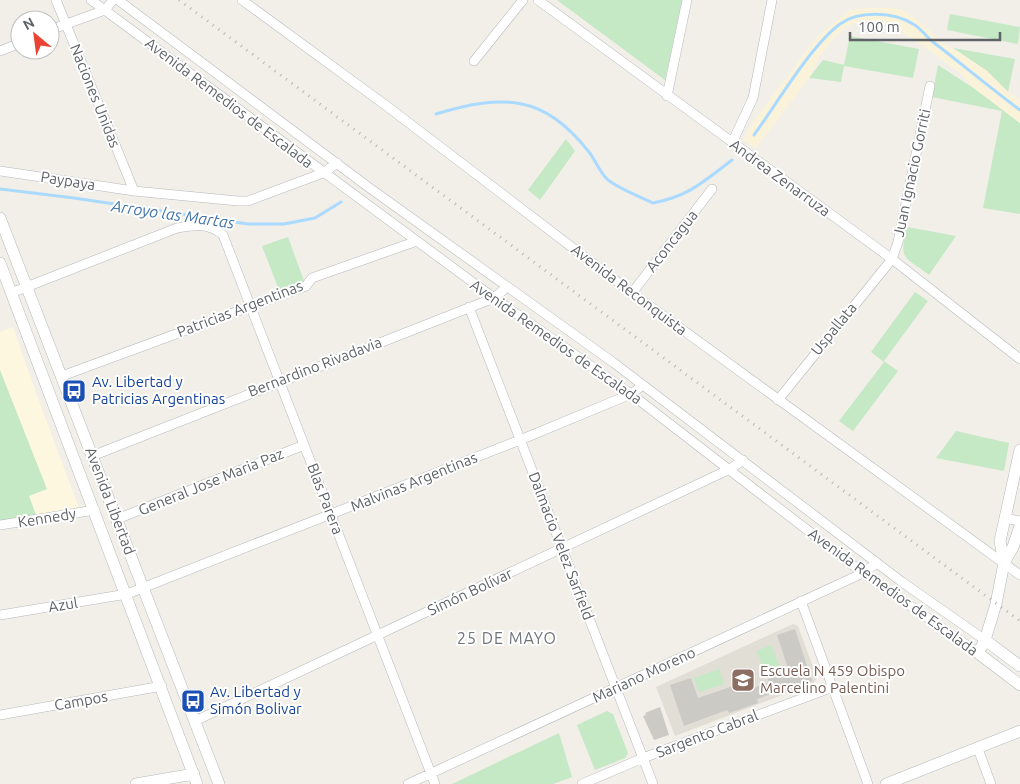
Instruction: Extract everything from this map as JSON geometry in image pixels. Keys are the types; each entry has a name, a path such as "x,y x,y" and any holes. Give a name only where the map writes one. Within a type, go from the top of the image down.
{"street":[{"name":"Naciones Unidas","path":"56,0 134,191"},
{"name":"Avenida Remedios de Escalada","path":"91,0 494,298 630,394 863,573 978,653 1020,685"},
{"path":"60,26 105,10 113,0"},
{"name":"Avenida Remedios de Escalada","path":"118,0 371,189 643,385 877,563 1020,666"},
{"name":"Avenida Reconquista","path":"242,0 436,143 632,293 1020,575"},
{"path":"474,62 523,0"},
{"name":"Andrea Zenarruza","path":"538,0 892,259 1020,358"},
{"path":"667,96 687,0"},
{"path":"732,142 753,98 772,0"},
{"name":"Juan Ignacio Gorriti","path":"892,259 898,242 930,86"},
{"name":"Paypaya","path":"0,170 134,191 248,201 323,173 339,164"},
{"name":"Aconcagua","path":"632,293 712,190"},
{"name":"Avenida Libertad","path":"0,218 219,784"},
{"name":"Blas Parera","path":"26,288 178,228 204,225 215,228 223,235 249,307 435,784"},
{"name":"Patricias Argentinas","path":"62,376 306,286 312,278 417,241"},
{"name":"Uspallata","path":"778,400 892,259"},
{"name":"Avenida Libertad","path":"0,263 196,779"},
{"name":"Bernardino Rivadavia","path":"92,456 494,298 507,287"},
{"path":"11,293 26,288"},
{"name":"Dalmacio Velez Sarfield","path":"469,307 653,784"},
{"name":"Malvinas Argentinas","path":"127,594 520,440 630,394 643,385"},
{"name":"General Jose Maria Paz","path":"117,520 304,445"},
{"path":"1004,563 1000,542 1020,450"},
{"name":"Simón Bolívar","path":"195,721 563,549 730,469 743,460"},
{"name":"Kennedy","path":"0,525 95,510"},
{"path":"1005,518 1020,521"},
{"path":"978,653 985,640 996,604 1004,563 1013,547 1020,526"},
{"name":"Mariano Moreno","path":"408,784 863,573 877,563"},
{"name":"Azul","path":"0,615 127,594"},
{"path":"801,601 868,784"},
{"name":"Campos","path":"0,715 162,686"},
{"name":"Sargento Cabral","path":"582,784 643,758 833,687"},
{"path":"886,784 978,749 1020,730"},
{"path":"978,749 991,784"},
{"path":"136,784 196,779"}],"shaded area":[{"path":"13,327 79,508 36,515 29,496 46,489 0,370 0,332"},
{"name":"Escuela N 459 Obispo Marcelino Palentini","path":"793,624 798,626 817,678 814,683 675,736 656,687"}],"green space":[{"path":"557,0 682,0 665,80"},
{"path":"950,14 1020,27 1018,44 947,30"},
{"path":"850,36 919,49 913,78 844,66 841,82 809,78 823,60 844,65"},
{"path":"953,48 1015,59 1008,92 987,71"},
{"path":"938,65 975,89 1020,123 1020,214 983,208 1002,111 932,97"},
{"path":"566,139 575,151 540,200 528,190"},
{"path":"907,227 956,236 929,275 905,256 903,246"},
{"path":"288,237 304,281 279,290 262,246"},
{"path":"915,292 928,301 884,361 898,371 853,431 839,421 884,362 871,352"},
{"path":"0,370 47,489 29,496 36,515 0,521"},
{"path":"956,431 1009,443 1004,471 936,458"},
{"path":"771,645 781,670 766,676 757,651"},
{"path":"719,669 724,684 699,692 694,678"},
{"path":"607,711 613,714 628,753 625,758 595,770 577,725"},
{"path":"559,733 572,777 553,784 452,784"}],"sand":[{"path":"892,8 905,11 925,26 940,42 953,48 987,71 1008,92 1020,100 1020,123 975,89 962,74 907,35 881,23 861,21 846,27 834,38 820,56 809,78 756,148 743,140 753,122 818,36 850,10"}],"building":[{"path":"795,629 812,681 757,699 758,703 729,713 727,710 684,726 670,685 691,678 698,698 751,680 754,688 769,682 768,679 789,671 777,635"},
{"path":"660,707 669,735 654,740 643,716 646,715 645,713"}],"waterway":[{"name":"Arroyo las Martas","path":"754,135 794,76 817,46 829,34 848,19 876,14 896,17 916,26 930,40 1020,110"},
{"name":"Arroyo las Martas","path":"436,114 482,103 502,102 521,104 538,109 555,119 572,133 589,152 610,181 653,203 686,192 732,160"},
{"name":"Arroyo las Martas","path":"0,189 248,224 284,224 315,218 341,202"}],"railway":[{"path":"179,0 1020,621"}],"place":[{"name":"Av. Libertad y Patricias Argentinas","path":"74,391"},
{"name":"Escuela N 459 Obispo Marcelino Palentini","path":"743,680"},
{"name":"Av. Libertad y Simón Bolivar","path":"193,701"}],"district":[{"name":"25 DE MAYO","path":"507,638"}]}
